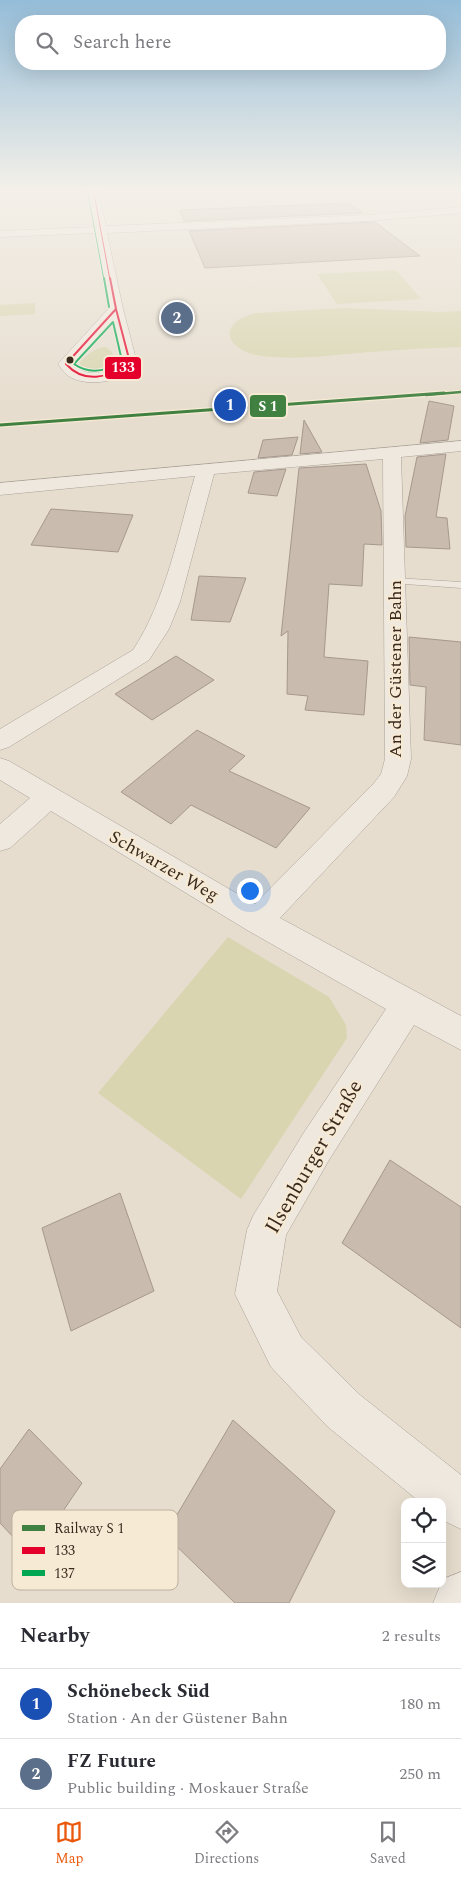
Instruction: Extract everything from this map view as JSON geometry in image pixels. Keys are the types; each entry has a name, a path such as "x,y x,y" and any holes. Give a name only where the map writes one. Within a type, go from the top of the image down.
{"street":[{"path":"107,263 128,355 128,364 121,372 93,378 79,376 69,370 66,364 116,309"},
{"path":"0,490 461,446"},
{"name":"An der Güstener Bahn","path":"258,921 384,790 394,776 398,759 392,453"},
{"path":"0,741 141,655 158,629 169,602 206,470"},
{"name":"Schwarzer Weg","path":"0,768 258,921 461,1034"},
{"path":"0,840 48,798"},
{"name":"Ilsenburger Straße","path":"408,1005 316,1147 267,1230 256,1294 286,1352 344,1412 461,1505"},
{"path":"458,1603 461,1597"}],"lane":[{"path":"395,581 461,585"}],"shaded area":[{"path":"396,270 421,299 337,304 317,274"},
{"path":"35,303 35,314 0,316 0,305"},
{"path":"344,308 439,312 461,311 461,347 286,358 250,353 234,344 230,337 230,330 234,324 256,313"},
{"path":"106,347 112,352 113,360 111,367 97,370 81,368 80,362 89,354"},
{"path":"228,937 329,997 346,1025 347,1038 241,1199 98,1093"}],"building":[{"path":"203,263 298,263 205,268"},
{"path":"429,401 454,406 448,440 420,443"},
{"path":"304,420 322,452 300,454"},
{"path":"298,437 292,455 258,458 263,440"},
{"path":"446,454 436,517 447,518 450,549 406,547 405,516 417,457"},
{"path":"366,464 381,511 382,545 364,544 362,586 329,584 324,657 368,661 364,715 305,710 308,696 287,694 288,631 281,636 299,468"},
{"path":"286,469 277,496 248,493 254,472"},
{"path":"51,509 133,515 118,552 31,545"},
{"path":"199,576 246,578 230,622 191,620"},
{"path":"409,637 461,642 461,745 424,740 426,687 410,685"},
{"path":"176,656 214,680 152,720 115,694"},
{"path":"197,730 245,756 229,771 310,808 276,848 191,805 171,824 121,792"},
{"path":"390,1160 461,1207 461,1328 342,1243"},
{"path":"120,1193 154,1291 71,1331 42,1228"},
{"path":"233,1420 335,1511 289,1603 235,1603 178,1548 178,1513"},
{"path":"29,1429 82,1483 64,1510 12,1510 12,1536 0,1523 0,1469"}],"transit line":[{"name":"137","path":"101,263 109,307"},
{"name":"133","path":"107,263 116,309"},
{"name":"133","path":"116,309 128,355 128,364 113,373 96,378 79,375 72,371 66,364 116,309"},
{"name":"137","path":"113,322 122,361 105,370 98,371 85,370 74,364 113,322"},
{"path":"0,425 461,392"}],"place":[{"name":"FZ Future","path":"177,318"},
{"name":"Schönebeck Süd","path":"230,405"}]}
